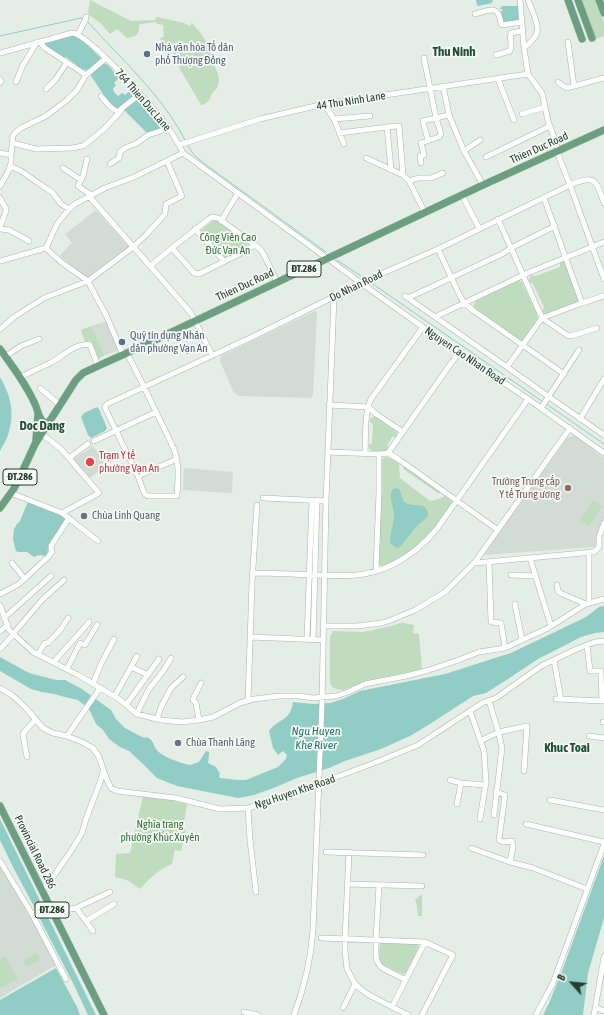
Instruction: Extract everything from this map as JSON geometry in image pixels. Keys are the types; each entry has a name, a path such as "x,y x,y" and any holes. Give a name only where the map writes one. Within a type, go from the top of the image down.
{"main road":[{"path":"568,0 582,39"},
{"path":"578,0 592,38"},
{"path":"599,0 604,13"},
{"name":"Thien Duc Road","path":"0,508 11,493 35,444 78,377 83,373 195,322 483,185 604,130"},
{"path":"0,349 21,377 42,421 46,423 50,421"},
{"path":"35,444 37,434 37,410"},
{"name":"Provincial Road 286","path":"0,806 104,1015"}],"street":[{"path":"520,0 522,31 528,74 542,93 558,151 604,279"},
{"path":"524,48 535,37 538,29 528,0"},
{"path":"476,14 493,10 500,15 502,25 522,22"},
{"path":"0,53 72,33 78,34 86,17"},
{"path":"496,54 503,54 510,51 512,48 511,33 522,31"},
{"name":"764 Thien Duc Lane","path":"78,34 106,58 140,94 169,128 182,153"},
{"path":"39,42 45,48 86,75"},
{"path":"16,82 21,68 39,42"},
{"path":"568,42 574,86"},
{"path":"0,186 10,166 15,133 21,128 46,116 62,104 77,90 86,75 106,58"},
{"path":"421,163 420,156 424,155 421,143 440,136 424,58"},
{"path":"46,89 56,79 66,62"},
{"name":"44 Thu Ninh Lane","path":"179,145 260,119 324,104 528,74"},
{"path":"558,82 565,87 604,78"},
{"path":"0,79 0,83"},
{"path":"498,79 514,120"},
{"path":"443,86 449,115 464,151 483,185"},
{"path":"13,143 36,149 72,148 83,146 103,130 121,109 140,94"},
{"path":"101,96 112,108 120,112"},
{"path":"324,104 334,119 344,144"},
{"path":"522,114 545,107"},
{"path":"428,140 423,122 425,120 449,115"},
{"path":"334,119 370,116"},
{"path":"339,133 399,126 403,175"},
{"path":"486,157 550,126"},
{"path":"387,127 391,170"},
{"path":"110,164 119,158 120,152 125,148 148,134 169,128"},
{"path":"464,151 480,140"},
{"path":"0,153 11,155"},
{"path":"0,261 46,248 58,224 69,209 75,204 105,188 134,177 182,153 328,258"},
{"path":"87,158 78,186 90,196 191,313 212,355"},
{"path":"366,158 403,175 410,181 425,213"},
{"path":"0,329 14,316 44,298 88,281 133,247 146,235 165,214 166,204 182,196 167,161"},
{"path":"10,166 21,171 47,189 61,204 69,209"},
{"path":"63,168 81,180"},
{"path":"410,181 418,178 431,178 444,173"},
{"name":"Do Nhan Road","path":"115,430 106,410 106,405 570,185 585,179 594,181 597,184 604,203"},
{"path":"221,220 238,193"},
{"path":"462,195 479,228"},
{"path":"0,198 6,209 0,228 9,230 29,241"},
{"path":"544,198 582,303"},
{"path":"150,266 212,217 215,217 261,250 277,282"},
{"path":"498,219 542,318 567,335 571,336 597,328"},
{"path":"554,226 407,297 507,367 548,398 604,434"},
{"path":"195,230 224,261"},
{"path":"436,317 523,276 604,242"},
{"path":"172,248 191,270 196,274 201,274 255,245"},
{"path":"46,248 61,262 88,281 125,354 144,387 174,449 179,472 177,496 146,495 115,430"},
{"path":"438,248 464,303 564,374"},
{"name":"Nguyen Cao Nhan Road","path":"328,258 423,327 603,450"},
{"path":"507,367 542,318 604,296"},
{"path":"294,1015 300,1000 306,977 312,940 319,783 326,501 334,297"},
{"path":"322,303 328,304 333,310"},
{"path":"365,453 368,407 371,399 423,327"},
{"path":"6,356 21,346 39,339"},
{"path":"21,377 52,362 66,352 86,344 90,345 98,366"},
{"path":"542,407 579,350"},
{"path":"388,453 459,352"},
{"path":"580,419 604,379"},
{"path":"40,388 60,406"},
{"path":"253,573 312,575 362,574 376,571 406,558 417,550 436,530 528,399"},
{"path":"329,405 368,407 403,432"},
{"path":"94,441 156,412"},
{"path":"323,626 357,626 392,620 408,614 446,592 475,563 570,428"},
{"path":"42,434 61,449 98,493 62,513"},
{"path":"69,458 88,444"},
{"path":"328,452 388,453 446,492 456,501 498,530"},
{"path":"376,571 379,454"},
{"path":"138,476 177,459"},
{"path":"11,493 62,513 98,541"},
{"path":"263,498 326,501"},
{"path":"307,639 312,575 315,500"},
{"path":"248,701 257,505"},
{"path":"0,594 19,584 51,554 51,546 69,518"},
{"path":"475,563 594,552 601,544 599,536 604,523"},
{"path":"587,604 589,552"},
{"path":"530,558 551,626"},
{"path":"489,562 491,622 501,623 505,648"},
{"path":"12,563 25,579"},
{"path":"312,575 313,640"},
{"path":"4,618 51,576"},
{"path":"511,576 535,576"},
{"path":"0,649 42,600 64,580"},
{"path":"557,585 560,593 587,604"},
{"path":"0,606 9,630 33,652 67,669 99,689 115,696 137,714 157,720 171,722 199,720 213,717 240,703 254,699 280,696 321,700 348,692 365,684 429,670 479,652 505,648 551,626 587,604 604,599"},
{"path":"516,604 522,640"},
{"path":"38,654 45,643 48,643 61,629 68,618"},
{"path":"54,662 89,622"},
{"path":"0,631 8,625"},
{"path":"67,669 80,643 85,646 97,625"},
{"path":"250,637 322,640"},
{"path":"93,684 101,664 114,639"},
{"name":"Ngu Huyen Khe Road","path":"0,688 12,695 25,707 43,728 53,733 67,736 82,742 93,748 99,757 111,788 117,791 176,798 220,809 248,808 272,801 374,764 418,745 482,703 496,698 541,666 586,645 604,641"},
{"path":"554,660 558,699 603,701 601,671 590,671 586,645"},
{"path":"115,696 137,656"},
{"path":"137,714 149,689 164,670 171,658"},
{"path":"126,705 159,659"},
{"path":"131,668 148,675"},
{"path":"157,720 161,707 171,688 183,677"},
{"path":"199,720 196,703 193,698 201,683"},
{"path":"67,736 99,689"},
{"path":"489,700 499,732 502,748 494,815"},
{"path":"470,711 484,751 485,785 480,819"},
{"path":"27,757 23,735 36,719"},
{"path":"480,741 499,732 527,726 524,771"},
{"path":"589,736 604,738"},
{"path":"42,890 51,880 82,833 103,770"},
{"path":"450,780 461,783 485,785"},
{"path":"457,804 461,783"},
{"path":"496,792 505,795 499,840 500,842 512,841 513,846 510,862"},
{"path":"550,800 604,810"},
{"path":"248,808 256,892"},
{"path":"526,824 604,843 553,983 536,1015"},
{"path":"471,848 510,862 533,868 587,889"},
{"path":"326,852 423,855"},
{"path":"349,852 345,939 347,969 355,984 362,990 408,1015"},
{"path":"0,861 33,914 66,979"},
{"path":"348,884 422,886"},
{"path":"379,885 376,940 377,961 384,969 406,980"},
{"path":"33,914 50,908 76,908 110,892"},
{"path":"86,921 114,904"},
{"path":"76,908 93,931"},
{"path":"320,938 425,942 453,955 422,1015"},
{"path":"392,1007 425,942"},
{"path":"594,1015 602,978 604,958"},
{"path":"343,1008 355,984"},
{"path":"595,1007 604,1011"},
{"path":"244,1012 258,1015"}],"shaded area":[{"path":"96,210 130,248 88,280 60,255 72,243 65,234"},
{"path":"315,311 317,312 313,395 311,398 240,396 234,393 220,361 221,356"},
{"path":"107,321 120,350 105,355 91,326"},
{"name":"Trường Trung cấp Y tế Trung ương","path":"574,435 604,458 604,518 598,530 597,545 594,547 483,555 567,438"},
{"name":"Trạm Y tế phường Vạn An","path":"93,446 108,465 88,479 73,460"},
{"path":"184,468 233,472 232,493 183,490"},
{"path":"0,859 56,965 0,998"}],"green space":[{"path":"90,0 131,21 155,20 157,17 184,23 190,26 192,23 208,45 211,51 211,58 219,76 219,84 210,99 201,105 176,62 172,58 174,50 173,46 171,44 166,49 160,38 164,37 163,25 157,24 156,22 141,24 139,25 138,33 130,38 127,38 117,29 110,34 100,23 88,14"},
{"path":"581,0 596,0 604,23 604,36 595,39"},
{"name":"Công Viên Cao Đức Vạn An","path":"212,221 217,221 246,242 247,248 227,258 222,256 201,232 202,229"},
{"path":"560,262 566,263 578,299 577,303 545,314 542,312 544,307 533,284 529,282 529,279 531,275 536,276 560,267"},
{"path":"519,280 522,282 538,319 529,334 521,341 474,309 474,303 478,299"},
{"path":"91,326 105,355 98,359 90,341 85,342 81,330"},
{"path":"375,416 397,432 396,437 392,437 387,446 389,448 385,452 372,451 368,445 372,443 373,424 369,421"},
{"path":"386,457 399,463 400,478 430,501 445,496 449,497 452,502 439,521 422,541 402,557 392,563 381,566 379,564 378,554 382,460"},
{"path":"404,466 441,493 438,493 403,469"},
{"path":"593,500 602,506 589,526 580,520"},
{"path":"404,622 414,625 413,633 419,634 422,669 365,682 343,690 332,687 330,682 330,637 333,631 363,632"},
{"name":"Nghĩa trang phường Khúc Xuyên","path":"143,796 163,798 187,804 183,828 186,829 181,851 175,850 172,864 159,871 140,889 127,880 115,877 116,854 130,853"},
{"path":"422,894 422,916 418,916 415,900"},
{"path":"383,942 416,944 419,946 419,950 407,972 402,974 382,964 379,952 380,944"},
{"path":"37,953 40,959 27,967 23,961"},
{"path":"5,956 18,979 0,989 0,960"}],"water":[{"path":"476,0 493,0 492,3 478,6"},
{"path":"502,6 518,6 519,19 504,22 501,11 503,11 500,9"},
{"path":"72,35 79,37 101,58 100,61 88,71 82,69 66,57 62,57 44,44 45,42"},
{"path":"103,63 108,65 119,78 114,83 116,85 113,89 118,96 122,93 125,95 132,89 136,94 121,108 117,109 110,104 90,74"},
{"path":"138,99 142,100 162,124 163,126 161,129 147,133 124,110"},
{"path":"0,377 9,397 12,417 8,436 0,451"},
{"path":"97,407 107,428 105,431 91,438 88,435 81,417 84,413"},
{"path":"397,488 401,492 402,498 406,503 423,506 427,510 428,514 426,519 416,527 400,547 397,548 391,544 390,541 394,515 391,493 392,490"},
{"path":"29,502 64,517 65,519 62,526 49,544 46,556 39,555 34,557 27,552 16,551 13,539 14,529 20,521"},
{"name":"Ngu Huyen Khe River","path":"604,606 604,632 581,637 538,659 486,693 473,696 410,736 381,749 329,768 297,778 254,795 238,798 177,786 157,778 129,751 120,747 109,739 103,730 96,724 89,709 78,700 31,689 0,671 0,657 29,673 56,680 65,680 82,689 111,710 116,719 125,728 142,737 150,739 158,752 166,757 190,765 199,762 206,751 209,752 208,763 216,767 220,774 220,778 246,780 278,767 286,759 287,755 283,751 278,755 273,748 269,731 290,713 293,702 313,704 330,703 360,691 445,674 511,653 586,617 599,607"},
{"path":"0,819 96,1015 88,1015 14,869 0,840"},
{"path":"604,856 604,918 588,973 583,1015 543,1015 562,971"},
{"path":"56,968 80,1015 0,1015 0,1000"}],"waterway":[{"path":"0,36 81,18 83,19"},
{"path":"88,22 153,93 176,124 185,140"},
{"path":"188,146 194,155 205,164 326,252"},
{"path":"337,260 364,278"},
{"path":"370,282 543,402"},
{"path":"545,403 604,444"}],"place":[{"name":"Nhà văn hóa Tổ dân phố Thượng Đồng","path":"147,54"},
{"name":"Quỹ tín dụng Nhân dân phường Vạn An","path":"122,342"},
{"name":"Trạm Y tế phường Vạn An","path":"90,462"},
{"name":"Trường Trung cấp Y tế Trung ương","path":"568,488"},
{"name":"Chùa Linh Quang","path":"84,516"},
{"name":"Chùa Thanh Lãng","path":"178,743"}],"district":[{"name":"Thu Ninh","path":"454,52"},
{"name":"Doc Dang","path":"42,426"},
{"name":"Khuc Toai","path":"567,748"}]}
